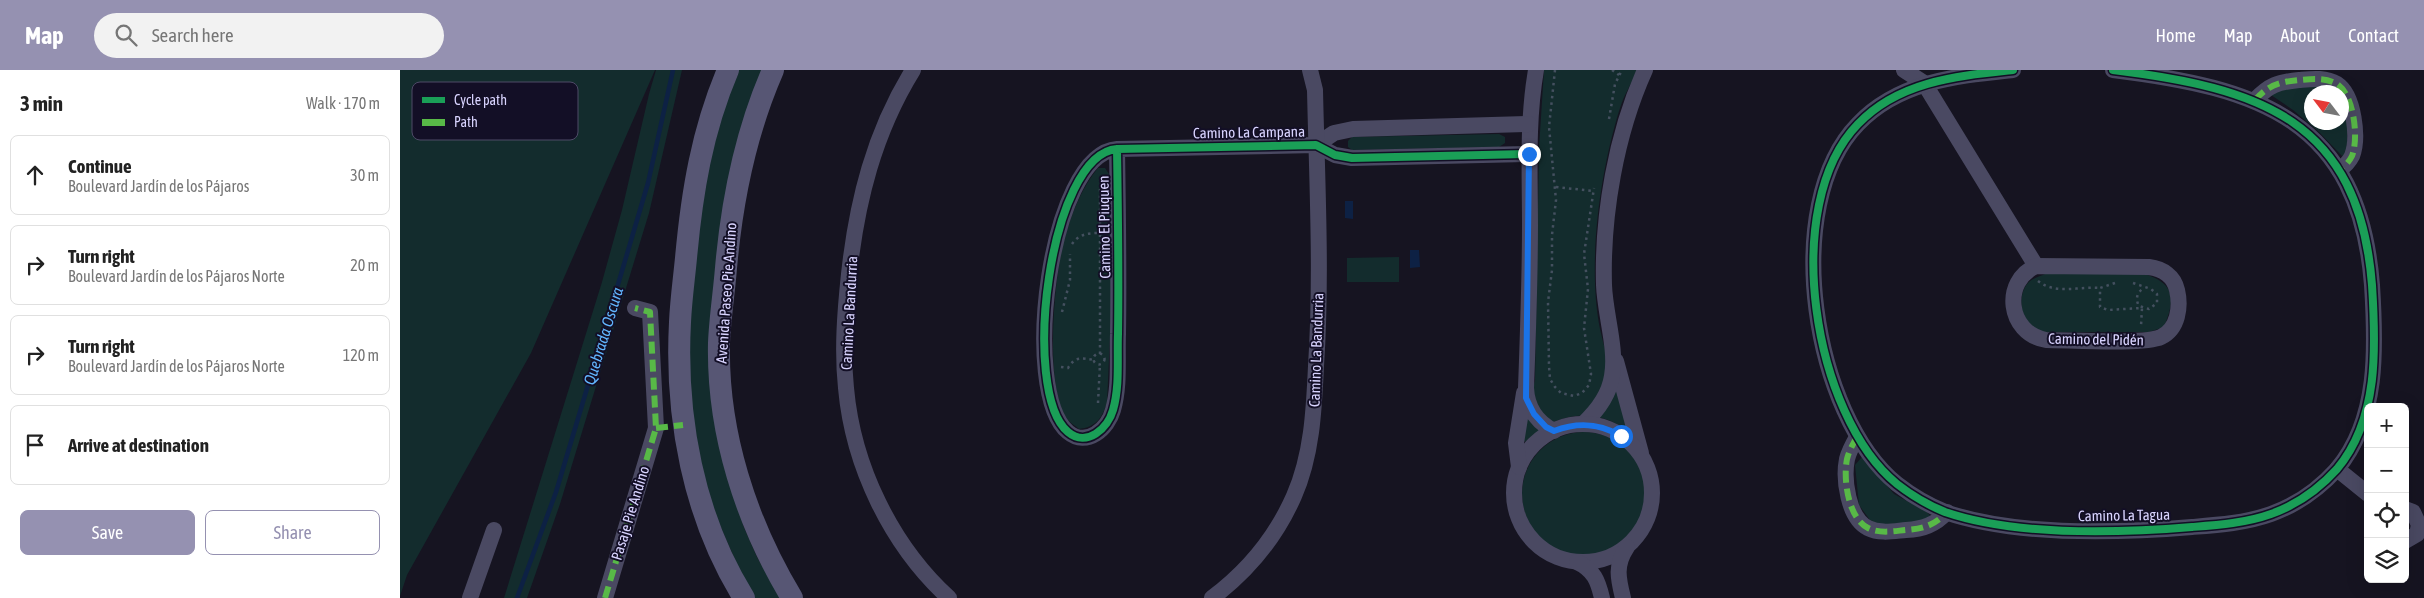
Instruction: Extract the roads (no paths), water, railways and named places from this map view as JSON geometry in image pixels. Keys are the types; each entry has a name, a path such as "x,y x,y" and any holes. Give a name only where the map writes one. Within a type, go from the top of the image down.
{"main road":[{"path":"728,70 705,135 698,163 689,221 680,322 680,384 689,457 706,516 727,567 744,598"},
{"name":"Avenida Paseo Pie Andino","path":"773,70 751,127 731,213 719,344 722,401 734,464 751,518 770,559 792,598"}],"street":[{"name":"Camino La Bandurria","path":"913,70 896,100 878,141 858,210 848,289 844,346 845,380 854,436 877,499 909,553 949,598"},
{"name":"Camino La Bandurria","path":"1212,598 1251,564 1276,531 1294,495 1306,458 1313,420 1319,308 1315,90 1310,70"},
{"path":"1519,467 1516,443 1526,388 1529,296 1529,154 1536,70"},
{"path":"1583,424 1600,405 1610,386 1612,376 1613,355 1604,285 1607,229 1620,139 1645,70"},
{"path":"1904,70 1924,77 2031,268"},
{"name":"Camino La Tagua","path":"2013,70 1924,77 1910,88 1869,113 1848,135 1824,180 1815,215 1812,250 1820,325 1836,387 1857,437 1868,454 1896,483 1929,505 1947,512 2008,525 2065,529 2152,530 2254,520 2283,509 2311,493 2337,469 2355,442 2366,414 2372,377 2372,283 2366,235 2356,202 2339,170 2327,154 2299,127 2255,100 2208,86 2113,70"},
{"path":"2255,100 2265,89 2280,82 2324,80 2342,88 2352,107 2354,140 2350,160 2339,170"},
{"name":"Camino La Campana","path":"1316,145 1334,133 1353,129 1530,124"},
{"name":"Camino La Campana","path":"1117,149 1316,145 1335,155 1352,158 1529,154"},
{"name":"Camino El Piuquen","path":"1117,149 1119,278 1117,389 1113,410 1102,430 1092,436 1083,438 1068,432 1060,421 1052,402 1044,367 1044,332 1051,267 1064,212 1080,179 1096,157 1106,151 1117,149"},
{"name":"Camino del Pidén","path":"2149,267 2160,269 2170,276 2177,288 2176,321 2165,334 2148,341 2039,338 2022,329 2014,312 2014,294 2021,278 2031,268 2149,267"},
{"name":"Pasaje Pie Andino","path":"605,598 656,428 650,312 635,308"},
{"path":"1613,355 1624,384 1642,458 1650,478 1652,499 1642,529 1620,552 1599,561 1577,562 1554,557 1544,551 1524,530 1514,502 1514,490 1519,467 1530,449 1554,431 1583,424 1613,431 1630,442 1642,458"},
{"path":"1526,388 1529,406 1534,414 1546,427 1554,431"},
{"path":"656,428 684,425"},
{"path":"1857,437 1847,460 1847,477 1851,508 1863,525 1881,532 1919,529 1934,524 1947,512"},
{"path":"2337,469 2367,493"},
{"path":"2409,510 2413,512 2420,525 2416,534 2409,538"},
{"path":"470,598 494,530"},
{"path":"1623,598 1617,570 1620,559 1628,545"},
{"path":"1577,562 1588,568 1596,577 1602,598"}],"water":[{"path":"1345,201 1353,201 1353,219 1345,218"},
{"path":"1410,250 1419,250 1420,267 1410,268"}],"waterway":[{"name":"Quebrada Oscura","path":"517,598 556,492 648,183 673,70"}]}
